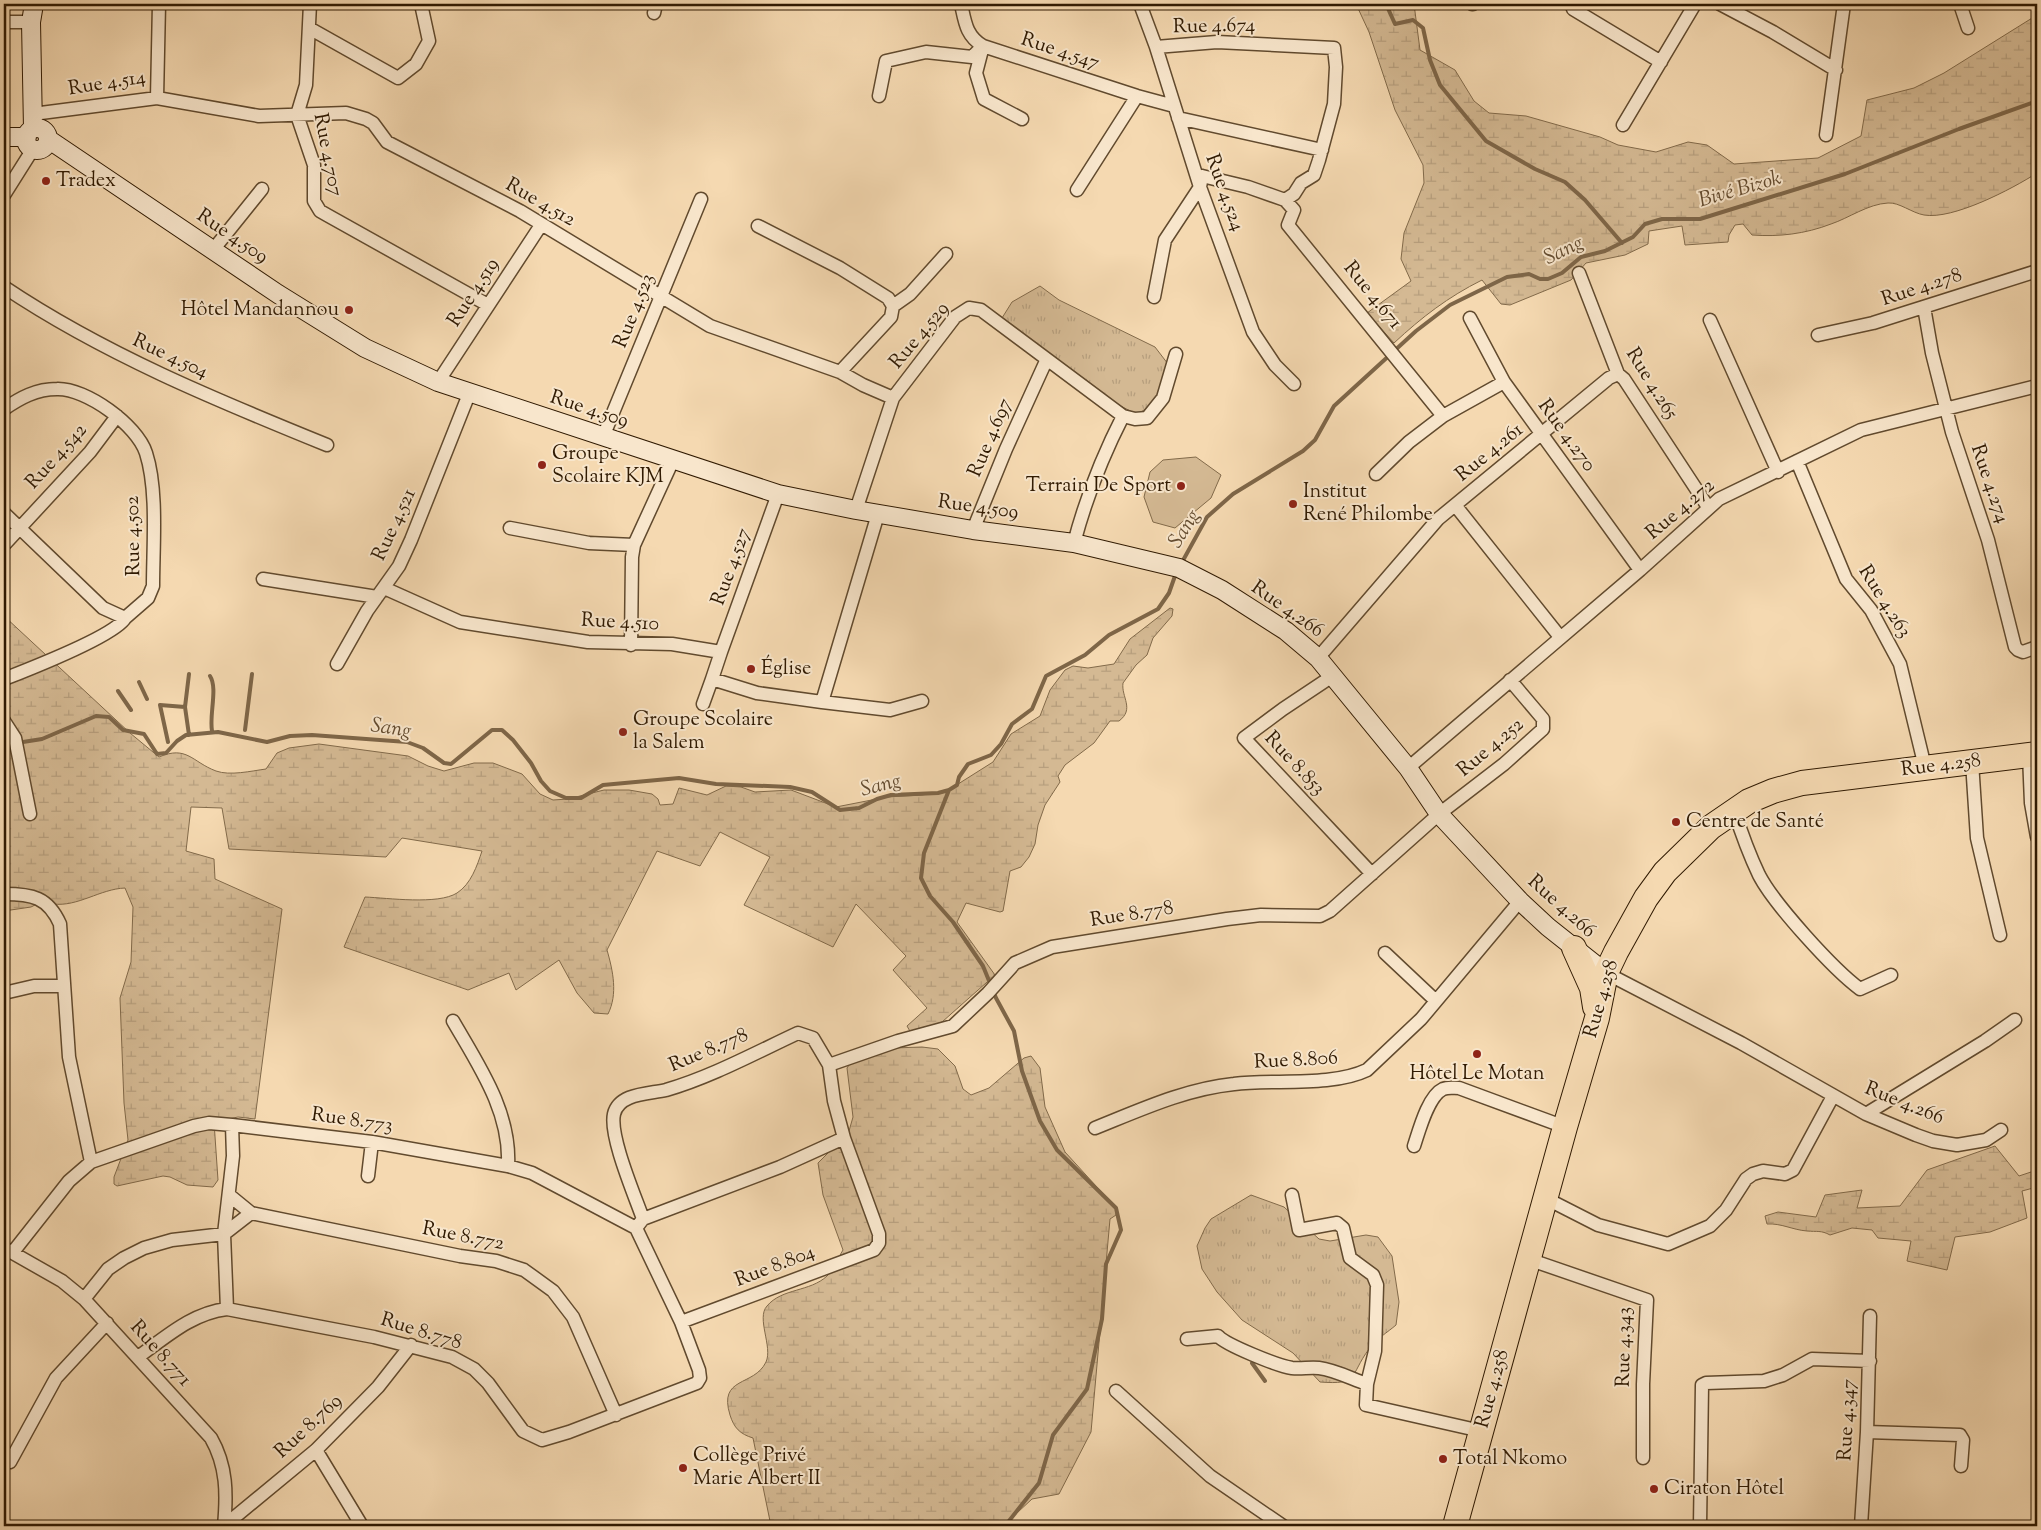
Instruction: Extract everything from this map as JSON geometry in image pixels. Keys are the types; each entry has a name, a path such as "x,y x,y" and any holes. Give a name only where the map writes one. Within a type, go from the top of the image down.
{"highway":[{"name":"Rue 4.258","path":"1455,1526 1545,1198 1597,1018 1606,973 1626,932 1646,898 1665,872 1711,827 1749,800 1773,790 1802,783 2033,754"},
{"path":"1574,948 1592,953 1601,952 1626,932"},
{"path":"1574,948 1592,988 1597,1018"}],"street":[{"path":"4,195 35,134 32,22 34,4"},
{"name":"Rue 4.514","path":"35,134 157,98 159,4"},
{"name":"Rue 4.707","path":"310,4 306,85 297,115 314,166 313,193 320,211 488,305"},
{"path":"309,28 398,78 416,64 429,41 421,4"},
{"name":"Rue 4.547","path":"961,4 967,32 973,40 983,46 1136,96 1176,112 1322,150"},
{"name":"Rue 4.524","path":"1140,4 1156,47 1200,187 1253,332 1275,365 1294,384"},
{"path":"1623,125 1695,4"},
{"path":"1720,4 1773,32 1836,70"},
{"path":"1826,135 1844,4"},
{"path":"1960,4 1968,28"},
{"path":"1573,9 1661,62"},
{"path":"4,22 32,22"},
{"name":"Rue 4.674","path":"1156,47 1217,42 1334,48 1336,67 1334,104 1314,175 1301,183 1294,194 1285,200"},
{"path":"879,96 886,61 926,52 972,57 983,46"},
{"path":"983,46 976,73 984,99 1022,119"},
{"path":"1077,190 1136,96"},
{"name":"Rue 4.512","path":"157,98 259,116 346,113 366,119 373,123 387,142 520,212 662,295 710,326 840,372 863,385 893,398"},
{"path":"4,137 35,134"},
{"name":"Rue 4.509","path":"35,134 365,348 438,382 778,494 856,510 973,530 1074,543 1179,568"},
{"path":"1154,297 1165,240 1200,187 1202,176 1248,187 1285,200"},
{"path":"214,250 262,189"},
{"name":"Rue 4.523","path":"603,437 701,199"},
{"name":"Rue 4.671","path":"1285,200 1294,210 1288,225 1443,416"},
{"name":"Rue 4.519","path":"438,382 541,225"},
{"path":"758,226 840,268 888,298 893,306 891,317 840,372"},
{"path":"893,306 910,294 946,254"},
{"name":"Rue 4.278","path":"1818,335 1873,323 2037,271"},
{"name":"Rue 4.265","path":"1579,273 1618,374 1624,379 1708,506"},
{"name":"Rue 4.504","path":"4,287 136,363 184,386 327,445"},
{"name":"Rue 4.274","path":"1924,307 1932,353 1952,432 1991,550 2015,647 2023,652 2037,647"},
{"name":"Rue 4.529","path":"856,510 893,398 955,317 969,308 981,310 1046,361 1123,416"},
{"name":"Rue 4.270","path":"1470,318 1504,382 1640,570"},
{"path":"1710,320 1778,472"},
{"path":"1074,543 1084,505 1104,452 1123,416 1134,419 1147,418 1163,398 1176,354"},
{"name":"Rue 4.697","path":"973,530 1006,449 1046,361"},
{"name":"Rue 4.261","path":"1318,658 1418,540 1455,505 1609,378 1618,374"},
{"path":"1376,474 1409,442 1443,416 1504,382"},
{"name":"Rue 4.272","path":"1408,768 1640,570 1708,506 1731,492 1778,472 1861,430 2037,386"},
{"name":"Rue 4.502","path":"4,409 33,393 57,389 79,392 117,416 141,441 152,476 153,586 148,598 125,618"},
{"name":"Rue 4.521","path":"338,664 348,641 398,566 411,540 470,394"},
{"name":"Rue 4.542","path":"4,545 18,527 90,452 117,416"},
{"path":"631,644 634,545 673,460"},
{"name":"Rue 4.263","path":"1797,461 1846,579 1871,610 1900,664 1925,767"},
{"name":"Rue 4.527","path":"721,652 778,494"},
{"name":"Rue 4.261","path":"1455,505 1560,637"},
{"path":"4,513 103,608 125,618 122,624 104,635 4,679"},
{"path":"822,702 878,514"},
{"path":"510,528 574,541 634,545"},
{"name":"Rue 4.266","path":"1179,568 1222,590 1286,631 1318,658 1334,675 1408,768 1439,814 1520,901 1606,973 1741,1042 1866,1114 1933,1141 1957,1145 1986,1140 2001,1130"},
{"name":"Rue 4.510","path":"263,579 381,592 460,622 588,642 672,644 721,652"},
{"path":"703,704 721,652"},
{"name":"Rue 8.853","path":"1334,675 1244,738 1372,874"},
{"path":"712,679 757,693 890,710 922,701"},
{"name":"Rue 4.252","path":"1439,814 1504,764 1542,729 1543,719 1510,680"},
{"path":"4,721 15,738 30,814"},
{"path":"2033,754 2031,803 2037,837"},
{"path":"1972,762 1977,838 2000,935"},
{"path":"1734,810 1760,876 1780,905 1829,959 1860,989 1890,975"},
{"name":"Rue 8.778","path":"829,1065 898,1041 953,1026 988,993 1015,963 1045,949 1227,919 1261,916 1320,916 1330,911 1439,814"},
{"path":"4,894 22,894 46,903 54,912 60,924 63,946 69,1057 91,1162 69,1181 8,1250"},
{"name":"Rue 8.806","path":"1095,1128 1195,1090 1233,1084 1334,1079 1357,1075 1366,1070 1436,1002 1520,901"},
{"path":"1385,953 1436,1002"},
{"path":"4,992 34,986 64,986"},
{"path":"1866,1114 1985,1041 2015,1020"},
{"path":"453,1022 488,1081 508,1140 508,1166"},
{"name":"Rue 8.778","path":"138,1357 193,1318 215,1310 227,1309 411,1345 452,1356 474,1370 488,1383 523,1431 542,1440 616,1415 697,1383 700,1378 682,1322 640,1224 614,1132 614,1112 619,1104 630,1098 667,1090 798,1033 814,1038 829,1065 834,1100 844,1138"},
{"path":"1414,1146 1425,1115 1435,1095 1448,1088 1458,1088 1565,1127"},
{"path":"1545,1198 1598,1225 1661,1244 1683,1239 1710,1226 1726,1210 1746,1179 1753,1174 1763,1171 1785,1174 1793,1170 1833,1096"},
{"name":"Rue 8.773","path":"91,1162 194,1126 210,1123 232,1125 372,1142 508,1166 532,1173 640,1224"},
{"path":"227,1309 224,1234 233,1156 232,1125"},
{"path":"640,1224 780,1167 844,1138"},
{"name":"Rue 8.804","path":"682,1322 874,1250 879,1243 879,1234 844,1138"},
{"path":"368,1176 372,1142"},
{"name":"Rue 8.772","path":"229,1195 252,1214 460,1256 496,1261 524,1270 553,1291 574,1317 616,1415"},
{"path":"1292,1195 1299,1230 1337,1223 1344,1228 1350,1258 1373,1275 1377,1285 1375,1351 1367,1384 1366,1406 1482,1431"},
{"path":"84,1299 108,1270 124,1258 144,1248 172,1240 224,1234 252,1214"},
{"name":"Rue 8.771","path":"8,1250 62,1280 84,1299 211,1438 219,1452 226,1484 224,1526"},
{"name":"Rue 4.343","path":"1528,1260 1648,1300 1643,1384 1643,1458"},
{"name":"Rue 4.347","path":"1861,1526 1867,1432 1870,1316"},
{"path":"10,1462 56,1378 107,1323"},
{"path":"1187,1339 1218,1336 1222,1341 1250,1352 1261,1360 1292,1368 1320,1368 1367,1384"},
{"name":"Rue 8.769","path":"224,1526 316,1450 378,1387 411,1345"},
{"path":"1700,1526 1702,1385 1706,1383 1764,1381 1782,1375 1812,1359 1870,1361"},
{"path":"1116,1391 1210,1476 1283,1526"},
{"path":"1867,1432 1960,1435 1963,1440 1961,1466"},
{"path":"316,1450 362,1526"}],"green space":[{"path":"1356,4 1414,4 1420,50 1455,70 1474,101 1489,113 1526,116 1600,137 1618,145 1656,152 1688,142 1707,145 1734,164 1818,158 1861,136 1867,100 1914,88 1944,73 2037,15 2037,173 1998,195 1950,213 1924,215 1897,204 1888,203 1873,206 1831,224 1802,232 1772,236 1752,235 1743,224 1735,225 1729,235 1728,242 1685,245 1682,226 1649,231 1648,244 1625,255 1586,263 1571,280 1510,305 1501,304 1482,280 1436,308 1394,343 1367,313 1411,281 1401,259 1404,233 1424,183 1423,165 1395,110 1369,32"},
{"path":"1040,286 1059,300 1155,347 1168,364 1158,394 1150,405 1136,414 1113,402 1002,318 1012,302"},
{"name":"Terrain De Sport","path":"1196,457 1221,475 1211,498 1175,528 1153,522 1144,497 1150,472 1163,460"},
{"path":"1170,608 1173,609 1172,616 1153,638 1147,655 1136,665 1123,683 1127,707 1124,716 1119,721 1110,721 1094,743 1065,765 1058,776 1060,782 1045,805 1038,825 1035,844 1029,857 1021,867 1010,871 1003,911 1000,912 966,903 957,922 995,975 942,1022 911,1033 907,1026 927,1008 893,970 906,956 856,904 833,947 744,905 770,857 720,832 700,866 657,851 607,950 613,974 614,990 608,1014 594,1013 577,993 559,960 516,990 509,973 468,990 344,947 365,897 426,900 449,897 462,889 470,880 482,851 402,838 386,857 229,849 222,808 191,807 186,851 214,859 215,879 282,909 255,1119 238,1117 214,1122 218,1180 213,1187 187,1185 170,1177 163,1176 117,1186 114,1184 114,1177 128,1140 124,1103 120,998 131,962 133,907 125,888 107,891 71,903 53,904 47,899 31,907 4,911 4,616 130,733 159,757 176,753 183,754 216,771 241,773 266,769 277,753 289,748 319,744 408,756 428,766 444,771 474,763 493,763 522,774 540,794 553,800 568,799 604,790 629,790 652,794 658,799 660,805 673,804 679,788 707,795 726,786 741,787 755,792 791,790 836,807 887,797 947,791 993,762 1011,734 1040,716 1050,690 1065,670 1073,666 1088,668 1114,664 1130,639"},
{"path":"922,1047 938,1049 955,1066 963,1089 971,1095 989,1088 1024,1058 1031,1056 1040,1068 1045,1107 1065,1152 1116,1208 1116,1215 1110,1219 1091,1432 1059,1494 1032,1499 1003,1526 771,1526 753,1438 744,1435 733,1424 728,1403 729,1394 739,1383 761,1370 766,1362 768,1349 763,1318 767,1306 780,1296 813,1285 827,1276 832,1271 843,1250 823,1195 818,1163 836,1145 847,1138 853,1117 847,1068 855,1056 893,1048"},
{"path":"1995,1146 2019,1176 2037,1170 2037,1187 2022,1191 2027,1218 1990,1232 1955,1237 1947,1270 1907,1261 1911,1241 1878,1238 1872,1230 1852,1228 1830,1235 1767,1224 1765,1216 1778,1212 1816,1217 1825,1195 1862,1190 1857,1208 1900,1206 1927,1170"},
{"path":"1251,1195 1284,1207 1319,1239 1330,1241 1366,1235 1378,1237 1392,1256 1399,1302 1396,1325 1372,1345 1352,1377 1348,1380 1333,1383 1320,1382 1293,1353 1242,1320 1217,1292 1202,1269 1197,1246 1205,1228 1211,1219"}],"waterway":[{"name":"Bivé Bizok","path":"1386,4 1395,24 1413,20 1423,28 1430,60 1440,85 1486,141 1535,169 1565,182 1585,200 1622,243"},
{"name":"Sang","path":"1181,564 1207,517 1233,494 1303,451 1315,440 1334,406 1416,331 1450,305 1507,277 1529,274 1540,279 1548,279 1562,273 1581,257 1605,251 1633,237 1645,224 1662,219 1700,219 1845,174 1959,129 2037,101"},
{"name":"Sang","path":"4,745 42,739 96,716 109,717 123,730 144,734 157,754 166,753 177,741 186,735 218,732 267,742 290,736 312,735 407,742 423,748 444,763 451,764 492,730 502,730 513,740 550,791 566,798 581,798 603,785 679,778 716,784 790,787 812,792 840,810 859,808 877,799 891,795 938,793 949,790 957,785 959,777 968,764 991,755 1001,744 1012,724 1032,709 1046,676 1085,655 1109,635 1158,609 1169,593 1176,573"},
{"path":"189,674 185,707 189,735"},
{"path":"245,730 252,674"},
{"path":"210,676 213,687 212,731"},
{"path":"139,682 147,699"},
{"path":"118,691 131,710"},
{"path":"168,742 160,705 185,707"},
{"path":"949,790 924,853 921,878 930,896 953,922 983,966 996,998 1014,1031 1022,1071 1040,1121 1057,1150 1116,1208 1121,1230 1106,1264 1102,1319 1087,1389 1053,1435 1039,1483 1005,1526"},
{"path":"1252,1363 1265,1381"}],"place":[{"name":"Tradex","path":"46,181"},
{"name":"Hôtel Mandannou","path":"349,310"},
{"name":"Groupe Scolaire KJM","path":"542,465"},
{"name":"Terrain De Sport","path":"1181,486"},
{"name":"Institut René Philombe","path":"1293,504"},
{"name":"Église","path":"751,669"},
{"name":"Groupe Scolaire la Salem","path":"623,732"},
{"name":"Centre de Santé","path":"1676,822"},
{"name":"Hôtel Le Motan","path":"1477,1054"},
{"name":"Total Nkomo","path":"1443,1459"},
{"name":"Collège Privé Marie Albert II","path":"683,1468"},
{"name":"Ciraton Hôtel","path":"1654,1489"}]}
